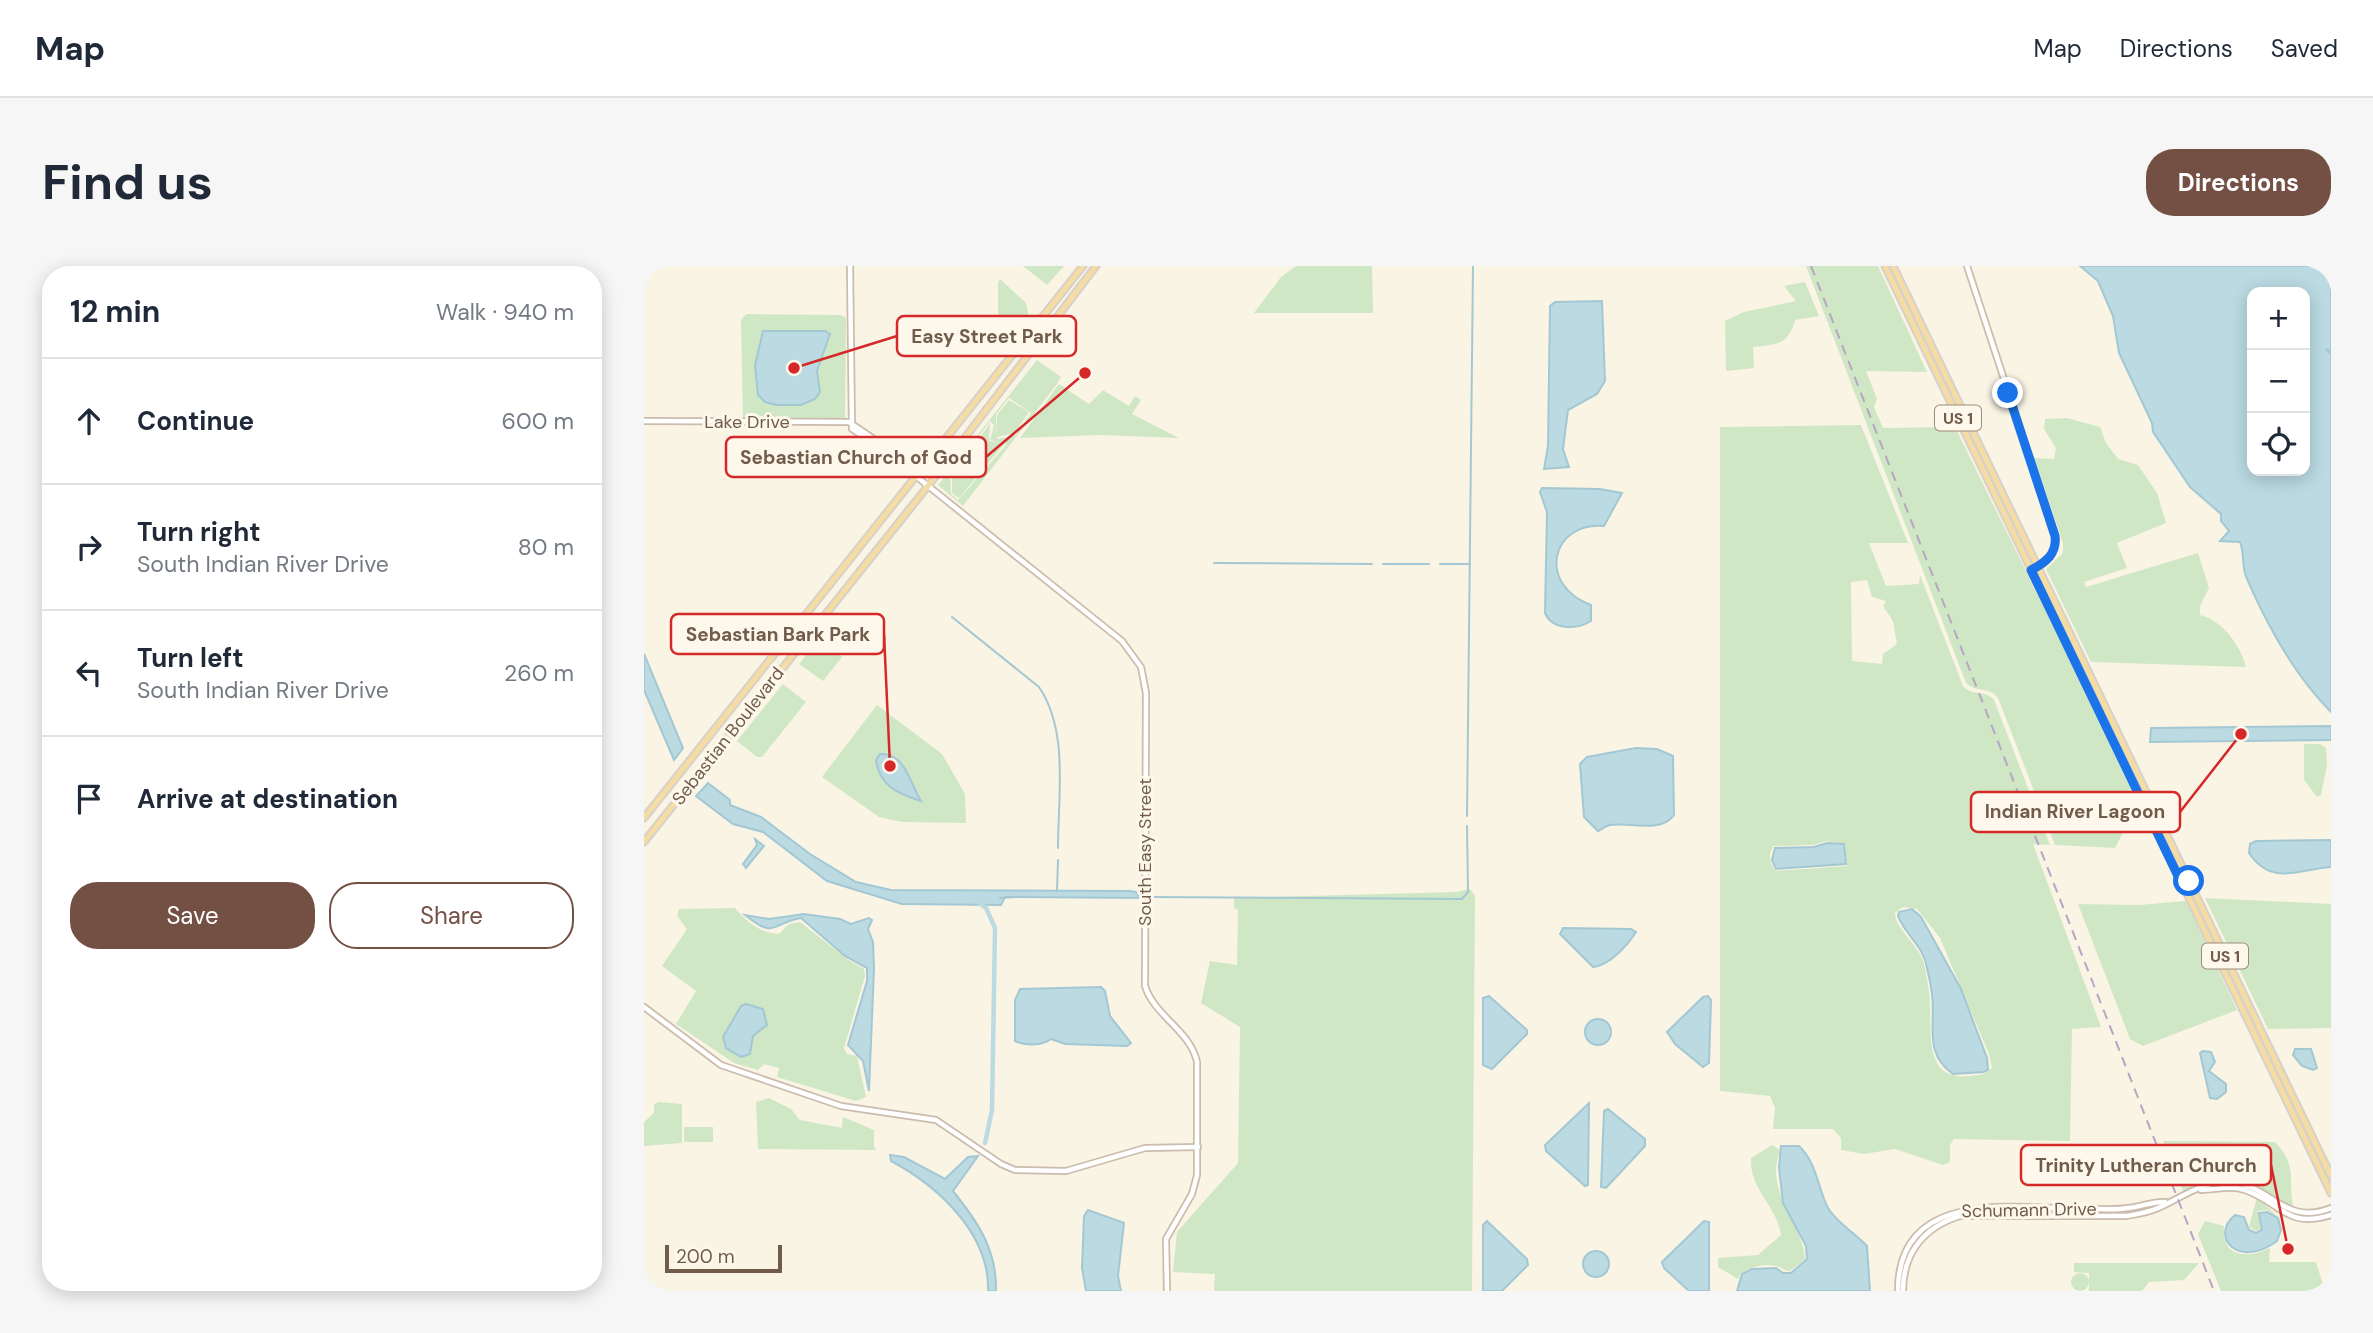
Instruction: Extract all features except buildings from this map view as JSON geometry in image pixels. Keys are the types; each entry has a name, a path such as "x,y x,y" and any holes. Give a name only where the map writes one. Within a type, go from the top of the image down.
{"main road":[{"name":"Sebastian Boulevard","path":"644,818 1083,266"},
{"name":"Sebastian Boulevard","path":"644,842 928,486 1096,266"},
{"name":"US 1","path":"1885,266 2331,1192"},
{"name":"US 1","path":"1894,266 2331,1176"},
{"path":"1920,339 1931,345"},
{"path":"1927,355 1938,359"},
{"path":"2106,725 2115,728"},
{"path":"2178,876 2189,881"}],"street":[{"path":"849,422 850,266"},
{"path":"1967,266 2055,536 2054,551 2031,570"},
{"name":"Lake Drive","path":"644,421 849,422"},
{"name":"South Easy Street","path":"849,422 852,429 882,449 1122,640 1141,667 1146,692 1144,986 1154,1006 1184,1036 1195,1054 1198,1147 1195,1185 1166,1239 1164,1267 1167,1291"},
{"path":"644,1007 721,1065 841,1106 936,1120 1001,1164 1015,1170 1066,1171 1145,1148 1198,1147"},
{"name":"Schumann Drive","path":"2200,1190 2207,1185 2238,1183 2261,1191 2294,1212 2317,1214 2331,1208"},
{"name":"Schumann Drive","path":"1900,1291 1905,1252 1914,1237 1945,1214 1981,1209 2126,1209 2166,1202 2200,1190 2234,1187 2246,1190 2292,1218 2308,1220 2331,1215"},
{"name":"Schumann Drive","path":"1900,1291 1911,1252 1918,1241 1943,1221 1960,1216 2126,1216 2149,1212 2166,1202"},
{"path":"2083,1209 2084,1216"},
{"path":"2126,1209 2126,1216"}],"green space":[{"path":"1023,266 1064,266 1047,285"},
{"path":"1296,266 1372,266 1373,313 1254,313 1281,277"},
{"path":"1806,266 1878,266 1927,372 1866,371 1877,399 1874,407 1883,428 1955,427 2139,801 2115,848 2055,845 1998,698 1991,692 1966,683"},
{"path":"1000,279 1026,303 1029,317 1005,346 998,349 998,283"},
{"path":"1805,282 1819,316 1795,320 1789,335 1780,342 1753,347 1754,368 1726,371 1725,321 1744,312 1796,301 1784,286"},
{"path":"746,314 841,315 846,318 845,419 743,419 741,320"},
{"path":"1037,360 1061,377 963,506 938,485","holes":["1009,398 1031,413 1016,435 997,439 996,414","990,421 994,425 990,440 1007,444 958,500 951,494 950,475"]},
{"path":"1059,384 1089,404 1103,390 1129,406 1135,396 1141,400 1132,414 1179,438 1100,435 1020,438"},
{"path":"1009,400 1029,412 1015,433 997,437 997,415"},
{"path":"2067,418 2100,427 2106,443 2118,459 2138,465 2157,493 2166,523 2117,543 2127,568 2084,582 2086,587 2198,553 2209,588 2200,606 2200,615 2223,628 2240,651 2246,667 2091,662 2046,569 2063,553 2063,543 2034,458 2054,459 2056,448 2044,429 2045,419"},
{"path":"990,423 989,441 1005,443 959,498 952,493 952,476"},
{"path":"1861,425 1908,543 1869,543 1886,586 1919,584 1920,575 1963,686 1994,700 2050,845 2033,844 2101,1027 2072,1029 2070,1141 1954,1139 1950,1145 1950,1162 1943,1165 1895,1149 1864,1154 1841,1150 1841,1138 1833,1129 1773,1129 1775,1108 1770,1096 1720,1091 1720,427","holes":["1867,580 1872,597 1886,601 1883,606 1893,621 1897,644 1883,654 1882,664 1852,661 1851,582","1827,841 1845,844 1847,866 1776,871 1772,865 1770,856 1774,846 1813,845","1903,907 1917,909 1940,938 1989,1054 1992,1067 1985,1074 1954,1076 1938,1064 1931,1043 1924,964 1922,957 1899,926 1895,913"]},
{"path":"819,639 842,657 823,681 799,664"},
{"path":"783,684 806,702 762,757 757,757 737,741"},
{"path":"877,705 942,754 965,794 966,823 902,822 879,817 822,777"},
{"path":"2304,744 2320,744 2326,748 2327,765 2321,795 2317,797 2304,780"},
{"path":"1470,889 1475,896 1472,1291 1214,1291 1215,1274 1173,1272 1177,1232 1238,1163 1240,1027 1201,1003 1210,961 1237,965 1238,910 1234,908 1234,898 1457,892"},
{"path":"2205,898 2331,904 2331,1028 2268,1029"},
{"path":"2186,901 2237,1010 2143,1046 2130,1039 2078,904 2139,905"},
{"path":"735,908 754,926 772,933 779,934 789,924 800,922 864,969 865,976 844,1048 847,1054 857,1056 866,1097 856,1101 777,1077 779,1068 764,1064 758,1070 734,1063 676,1024 696,991 662,966 687,929 677,916 679,909"},
{"path":"769,1098 791,1109 800,1120 842,1128 843,1117 874,1130 874,1147 877,1150 758,1149 756,1102"},
{"path":"654,1104 682,1104 682,1143 644,1146 644,1122 654,1113"},
{"path":"684,1127 713,1127 713,1142 684,1142"},
{"path":"2163,1141 2275,1142 2290,1167 2294,1210 2251,1184 2241,1182 2222,1181 2184,1193","holes":["2239,1152 2254,1164 2259,1175 2256,1182 2215,1178 2200,1161 2200,1154"]},
{"path":"1772,1145 1780,1150 1776,1166 1780,1194 1798,1232 1805,1259 1790,1271 1771,1265 1762,1266 1741,1273 1738,1279 1718,1267 1718,1258 1758,1255 1781,1235 1774,1215 1754,1179 1752,1169 1751,1158"},
{"path":"2257,1197 2277,1216 2267,1210 2258,1211 2261,1229 2256,1231 2249,1227"},
{"path":"2205,1221 2224,1226 2227,1244 2231,1250 2238,1253 2253,1254 2270,1248 2269,1262 2316,1262 2325,1291 2221,1291 2198,1234"},
{"path":"2074,1263 2199,1263 2184,1280 2149,1282 2142,1291 2089,1291 2089,1273 2074,1272"},
{"path":"2080,1273 2088,1278 2089,1282 2084,1290 2080,1291 2072,1286 2071,1282 2076,1274"}],"water":[{"path":"2080,266 2331,266 2331,351 2326,349 2331,354 2331,712 2305,682 2273,632 2245,574 2240,542 2220,541 2229,531 2221,521 2221,514 2190,487 2153,432 2152,423 2119,353 2113,316 2098,281"},
{"path":"1602,301 1605,381 1597,394 1568,410 1563,449 1569,467 1544,469 1548,446 1550,306 1555,302"},
{"path":"763,331 825,331 830,334 817,371 820,392 815,399 801,405 776,405 765,402 758,395 755,365"},
{"path":"1542,488 1600,489 1622,493 1604,526 1585,527 1571,534 1562,544 1557,557 1557,571 1563,584 1574,596 1591,605 1591,621 1579,626 1565,627 1553,623 1545,613 1547,512 1540,492"},
{"path":"644,654 683,748 674,760 644,690"},
{"path":"2331,726 2331,740 2150,742 2151,728"},
{"path":"1636,748 1657,749 1673,756 1674,815 1668,821 1651,826 1614,825 1598,831 1584,817 1580,764 1587,757"},
{"path":"880,754 889,755 901,764 921,801 898,792 886,783 876,760"},
{"path":"708,783 730,800 730,805 761,817 810,854 856,882 891,890 1130,891 1136,892 1141,898 1005,897 1001,905 902,904 827,881 763,832 733,824 696,796"},
{"path":"755,839 764,846 746,868 743,864 757,845"},
{"path":"2331,840 2331,867 2276,873 2267,870 2249,853 2250,844 2256,841"},
{"path":"1827,843 1844,844 1846,864 1776,869 1772,860 1775,848 1814,847"},
{"path":"1912,909 1921,917 1961,989 1987,1058 1988,1070 1984,1072 1953,1074 1944,1066 1934,1048 1932,994 1925,960 1898,916 1899,912"},
{"path":"804,914 840,919 851,924 869,918 872,920 868,929 873,942 874,968 869,1091 863,1061 848,1045 867,981 867,968 845,956 801,918 768,928 745,915 769,919"},
{"path":"1563,928 1631,929 1636,932 1612,959 1593,967 1560,934"},
{"path":"1101,987 1105,991 1110,1016 1131,1043 1127,1046 1065,1044 1051,1039 1033,1044 1015,1041 1015,1000 1020,989"},
{"path":"1489,996 1527,1030 1527,1034 1492,1069 1483,1065 1483,998"},
{"path":"1708,996 1711,1000 1709,1063 1703,1067 1675,1044 1667,1032 1703,997"},
{"path":"746,1004 763,1009 767,1025 753,1036 750,1054 741,1057 726,1048 723,1037 741,1006"},
{"path":"1598,1019 1607,1023 1611,1032 1607,1041 1598,1045 1589,1041 1585,1032 1589,1023"},
{"path":"2295,1049 2311,1049 2317,1068 2313,1070 2302,1066 2293,1055"},
{"path":"2211,1052 2215,1062 2209,1071 2226,1084 2226,1092 2217,1099 2210,1098 2200,1053"},
{"path":"1589,1103 1588,1185 1585,1186 1546,1151 1545,1145"},
{"path":"1608,1109 1645,1139 1645,1146 1606,1188 1601,1187 1604,1111"},
{"path":"1781,1146 1799,1146 1810,1160 1828,1208 1867,1246 1870,1291 1737,1291 1742,1274 1752,1269 1776,1268 1783,1273 1791,1273 1807,1259 1806,1246 1783,1203 1779,1167"},
{"path":"890,1155 904,1157 945,1179 968,1157 978,1156 953,1191 984,1237 993,1262 996,1291 988,1291 980,1250 971,1231 958,1214 926,1184 891,1161"},
{"path":"1088,1210 1124,1223 1118,1276 1121,1291 1086,1291 1082,1268 1084,1216"},
{"path":"2267,1212 2278,1218 2281,1230 2277,1241 2263,1249 2250,1252 2232,1247 2225,1232 2235,1215 2244,1217 2249,1230 2256,1233 2262,1230 2259,1213"},
{"path":"1487,1221 1527,1259 1528,1265 1502,1291 1483,1291 1483,1225"},
{"path":"1704,1221 1709,1222 1709,1291 1689,1291 1664,1268 1662,1262"},
{"path":"1596,1251 1605,1255 1609,1264 1605,1273 1596,1277 1587,1273 1583,1264 1587,1255"}],"waterway":[{"path":"1467,816 1473,266"},
{"path":"1214,563 1372,564"},
{"path":"1383,564 1429,564"},
{"path":"1440,564 1470,564"},
{"path":"952,617 1039,687 1048,704 1055,723 1060,764 1058,848"},
{"path":"1149,897 1462,899 1468,892 1467,826"},
{"path":"1057,891 1058,860"},
{"path":"1000,898 1016,897"},
{"path":"979,903 986,908 995,928 992,1110 985,1143"}],"railway":[{"path":"1811,266 2214,1291"}],"place":[{"name":"Easy Street Park","path":"794,368"},
{"name":"Sebastian Church of God","path":"1085,373"},
{"name":"Indian River Lagoon","path":"2241,734"},
{"name":"Sebastian Bark Park","path":"890,766"},
{"name":"Trinity Lutheran Church","path":"2288,1249"}],"route":[{"path":"2008,393 2057,547 2052,556 2031,570 2178,876 2189,881"}]}
